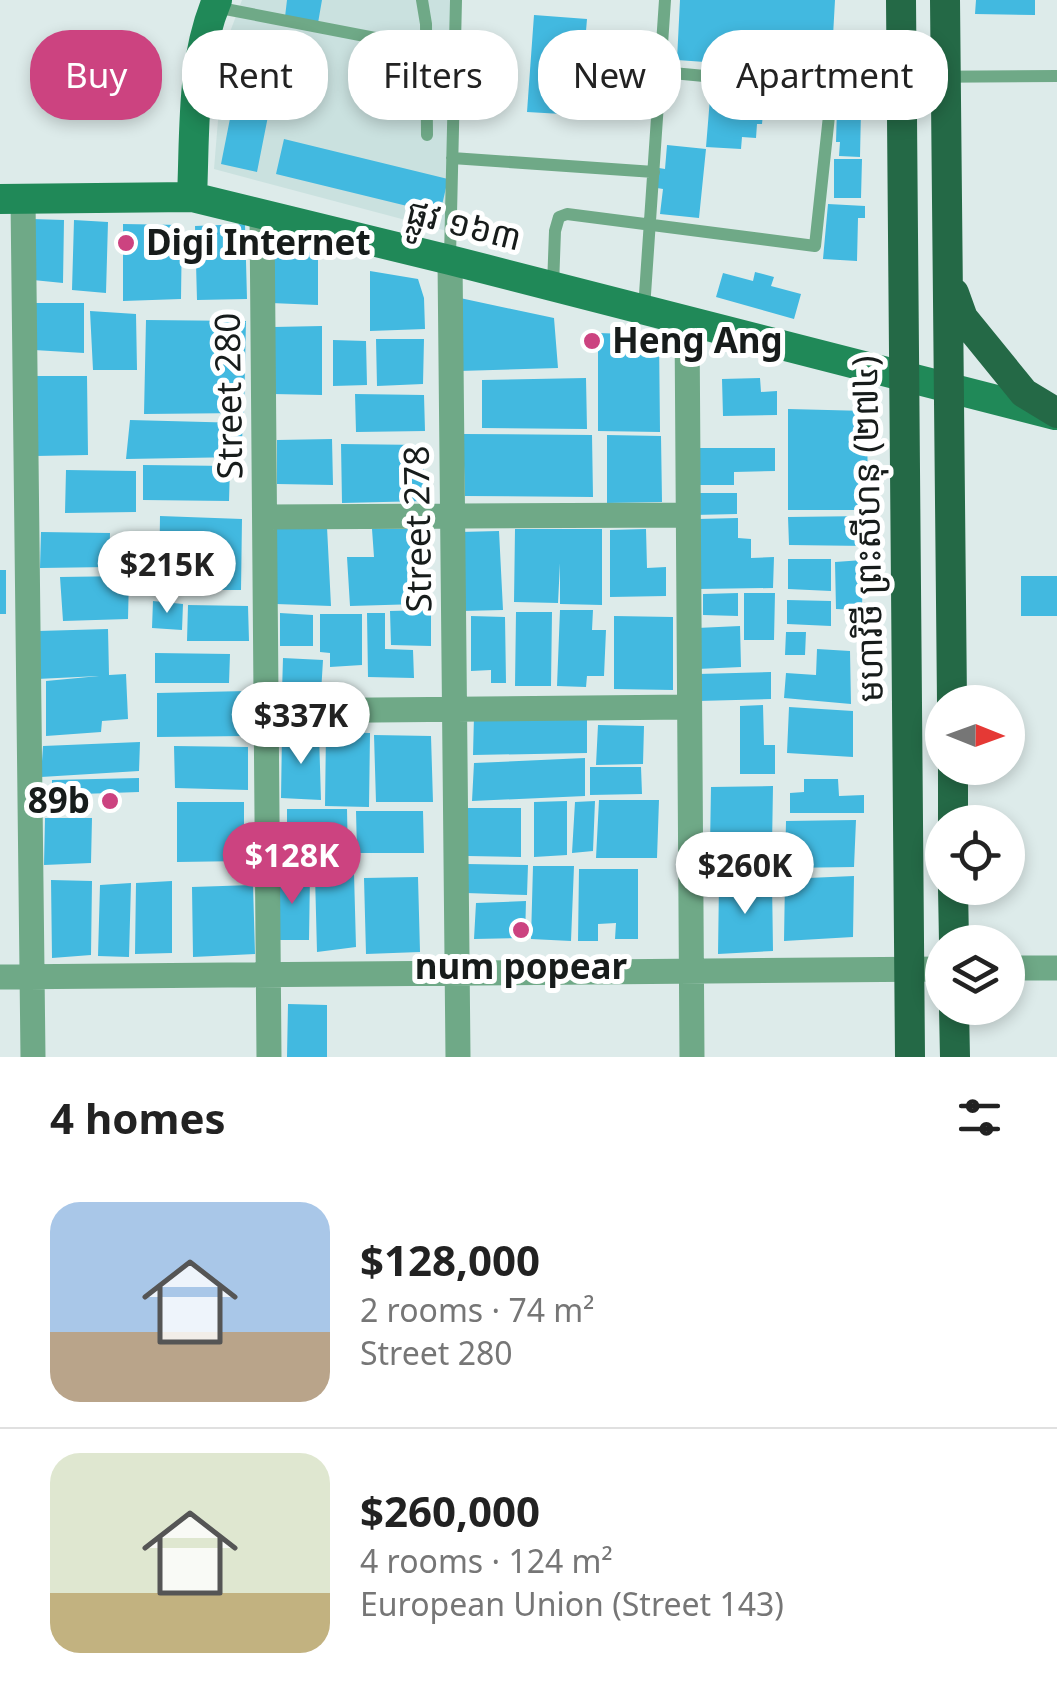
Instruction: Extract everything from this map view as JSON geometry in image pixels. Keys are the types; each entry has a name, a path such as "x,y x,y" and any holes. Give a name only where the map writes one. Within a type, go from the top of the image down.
{"main road":[{"name":"មហាវិថី ព្រះសីហនុ (២៧៤)","path":"902,0 902,30"},
{"path":"945,0 945,30"},
{"name":"មហាវិថី ព្រះសីហនុ (២៧៤)","path":"902,120 910,1057"},
{"path":"946,120 952,685"},
{"path":"948,276 963,318 1024,393 1057,414"},
{"path":"954,1025 954,1057"}],"street":[{"path":"192,198 196,84 202,41 215,3"},
{"name":"ផ្លូវ ១៦៣","path":"11,199 192,198 1057,414"},
{"path":"11,199 33,1057"},
{"name":"Street 280","path":"262,214 268,1057"},
{"name":"Street 278","path":"450,260 458,1057"},
{"path":"687,320 692,1057"},
{"path":"266,517 688,515"},
{"path":"267,711 690,707"},
{"path":"1025,968 1057,968"},
{"path":"0,976 925,969"}],"lane":[{"path":"422,0 424,30"},
{"name":"Street 278","path":"454,30 456,0"},
{"path":"664,30 665,0"},
{"path":"215,3 348,33"},
{"path":"948,76 1057,76"},
{"path":"426,120 426,135"},
{"name":"Street 278","path":"450,260 452,120"},
{"path":"644,309 658,120"},
{"path":"553,286 555,231 559,217 566,214 814,246 828,120"},
{"path":"452,158 654,172"}],"shaded area":[{"path":"242,0 453,0 452,30 348,30 348,120 450,120 447,231 214,169 218,120 328,120 328,30 231,30"}],"building":[{"path":"287,0 322,0 318,23 285,17"},
{"path":"680,0 835,0 833,30 701,30 701,62 681,60"},
{"path":"976,0 1035,0 1035,15 975,14"},
{"path":"534,15 587,19 586,30 538,30 538,113 527,112"},
{"path":"230,120 267,120 257,172 221,164"},
{"path":"708,120 762,120 757,124 756,138 742,137 741,149 706,147"},
{"path":"837,120 861,120 860,157 839,156 840,142 836,142"},
{"path":"284,139 448,179 440,214 276,174"},
{"path":"667,145 706,149 699,218 660,214 663,189 657,188 659,168 665,169"},
{"path":"834,159 862,159 861,198 834,198"},
{"path":"828,204 865,206 865,218 858,218 857,261 823,259"},
{"path":"32,219 64,220 63,283 33,280"},
{"path":"74,220 108,222 106,293 72,290"},
{"path":"123,224 182,225 181,299 123,301"},
{"path":"245,224 247,299 197,300 195,226"},
{"path":"271,249 318,253 318,305 271,303"},
{"path":"370,271 418,279 424,298 425,329 370,331"},
{"path":"755,272 774,277 771,286 801,294 794,319 716,297 723,273 753,281"},
{"path":"460,298 554,318 558,368 459,371"},
{"path":"32,303 84,303 84,353 34,350"},
{"path":"90,311 136,314 137,370 93,370"},
{"path":"146,320 246,321 244,413 144,414"},
{"path":"322,326 322,395 273,394 274,327"},
{"path":"598,333 659,335 660,432 598,431"},
{"path":"376,339 424,339 423,384 377,386"},
{"path":"333,340 366,341 367,385 333,386"},
{"path":"37,376 87,376 88,455 35,456"},
{"path":"586,378 587,429 482,428 482,380"},
{"path":"760,378 761,392 777,391 777,415 723,416 722,379"},
{"path":"355,394 424,395 425,431 356,432"},
{"path":"788,409 867,411 868,510 788,510"},
{"path":"130,420 243,423 241,457 126,459"},
{"path":"463,434 592,435 593,497 465,496"},
{"path":"607,435 661,436 662,502 607,503"},
{"path":"332,439 333,485 277,484 277,440"},
{"path":"341,444 423,445 425,501 342,503"},
{"path":"694,448 775,448 775,471 734,472 734,485 697,485"},
{"path":"143,465 230,466 229,501 143,500"},
{"path":"66,470 136,471 136,512 65,513"},
{"path":"694,493 737,493 737,514 694,515"},
{"path":"160,516 242,519 241,590 159,590"},
{"path":"868,516 867,546 789,545 788,517"},
{"path":"738,518 738,538 751,539 751,558 774,557 773,588 697,589 698,519"},
{"path":"274,526 327,527 331,606 276,604"},
{"path":"372,529 416,529 419,604 350,606 347,557 374,557"},
{"path":"515,529 602,529 602,605 560,604 560,563 558,603 514,602"},
{"path":"646,529 647,568 666,567 666,596 610,597 610,530"},
{"path":"499,531 503,610 462,611 460,532"},
{"path":"41,532 110,533 109,567 40,568"},
{"path":"788,559 831,559 831,591 788,589"},
{"path":"863,560 862,610 836,609 835,562"},
{"path":"0,570 6,570 6,614 0,614"},
{"path":"129,576 128,619 63,621 60,577"},
{"path":"1021,576 1057,576 1057,616 1021,616"},
{"path":"738,593 738,616 703,615 703,594"},
{"path":"744,593 775,593 774,640 744,640"},
{"path":"787,600 831,601 831,626 787,624"},
{"path":"153,601 183,604 182,630 152,628"},
{"path":"188,605 248,606 249,641 187,641"},
{"path":"431,610 431,646 391,645 390,611"},
{"path":"560,610 593,610 592,630 606,630 604,676 587,676 586,687 557,686"},
{"path":"516,612 552,612 551,686 515,686"},
{"path":"280,613 313,615 313,646 280,646"},
{"path":"367,613 385,613 385,649 413,650 414,678 368,677"},
{"path":"320,614 362,614 362,665 330,667 330,653 320,652"},
{"path":"471,616 505,617 506,683 491,683 491,670 471,671"},
{"path":"614,616 673,617 673,690 614,689"},
{"path":"740,626 741,667 697,669 697,628"},
{"path":"108,629 109,675 126,674 128,719 102,721 101,732 46,736 46,681 99,676 37,679 38,631"},
{"path":"786,632 806,632 805,655 785,655"},
{"path":"817,649 850,651 851,704 784,698 786,673 816,675"},
{"path":"155,653 230,654 229,683 155,683"},
{"path":"283,658 323,660 321,693 282,692"},
{"path":"771,672 771,699 698,701 698,674"},
{"path":"247,691 247,736 157,737 157,693"},
{"path":"763,705 764,745 775,745 775,774 740,774 740,706"},
{"path":"789,707 853,711 853,757 787,753"},
{"path":"474,716 587,716 587,753 473,755"},
{"path":"598,725 644,726 643,764 596,765"},
{"path":"326,732 370,733 369,807 325,806"},
{"path":"282,734 319,734 321,800 281,798"},
{"path":"374,735 431,736 433,802 376,802"},
{"path":"140,742 139,771 41,777 43,746"},
{"path":"174,746 248,747 248,790 175,788"},
{"path":"585,758 585,796 472,801 474,763"},
{"path":"590,767 641,767 642,794 590,795"},
{"path":"139,778 139,792 52,795 52,780"},
{"path":"804,779 838,779 839,796 864,795 864,813 790,813 790,793 804,792"},
{"path":"773,786 772,846 710,847 711,787"},
{"path":"599,800 659,800 657,858 596,858"},
{"path":"567,801 567,855 534,857 534,802"},
{"path":"595,801 593,851 572,853 575,802"},
{"path":"177,802 244,802 244,861 177,862"},
{"path":"468,808 521,808 521,857 468,856"},
{"path":"287,809 347,809 348,862 287,863"},
{"path":"356,811 423,811 424,853 357,853"},
{"path":"45,818 92,818 91,863 44,865"},
{"path":"856,820 854,867 785,868 786,821"},
{"path":"467,864 528,865 527,895 466,893"},
{"path":"533,866 574,866 571,941 531,939"},
{"path":"579,869 638,869 638,939 615,939 616,923 598,924 598,941 578,941"},
{"path":"354,873 356,947 317,952 315,875"},
{"path":"275,875 310,875 309,940 276,940"},
{"path":"854,876 853,937 784,941 785,879"},
{"path":"418,877 420,952 366,954 364,878"},
{"path":"51,880 92,881 91,955 52,958"},
{"path":"172,881 172,953 135,954 136,883"},
{"path":"772,881 773,951 718,954 719,883"},
{"path":"131,883 129,957 98,956 100,885"},
{"path":"253,885 255,954 193,957 192,887"},
{"path":"526,901 525,938 474,939 476,903"},
{"path":"288,1004 327,1005 327,1057 287,1057"}],"place":[{"name":"Digi Internet","path":"126,243"},
{"name":"Heng Ang","path":"592,341"},
{"name":"89b","path":"110,801"},
{"name":"num popear","path":"521,930"}]}
